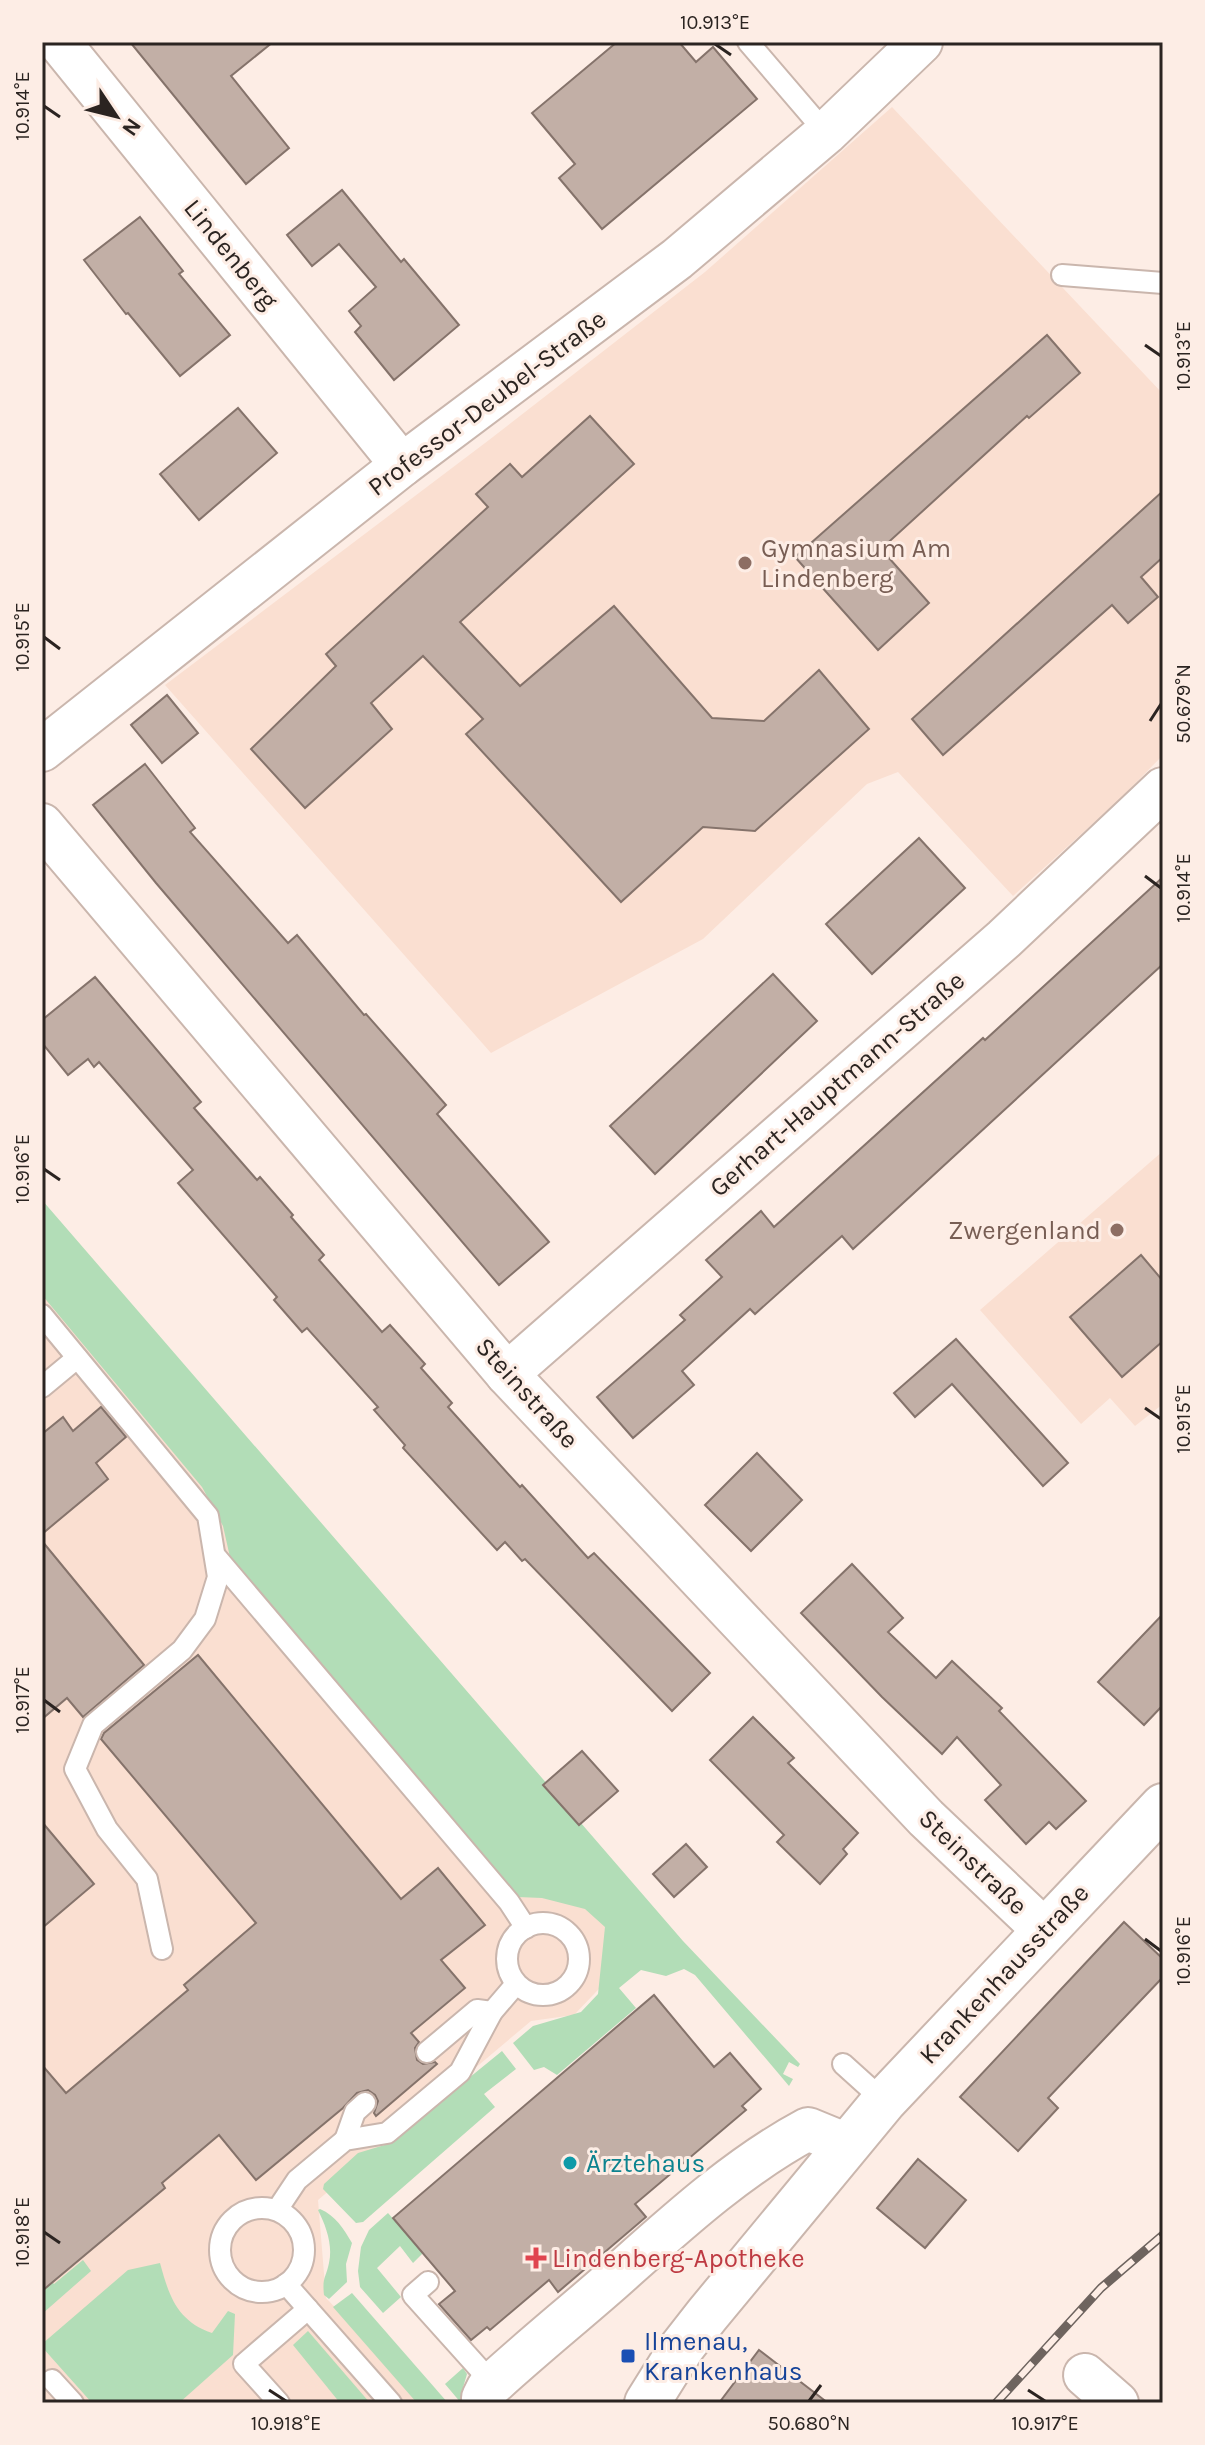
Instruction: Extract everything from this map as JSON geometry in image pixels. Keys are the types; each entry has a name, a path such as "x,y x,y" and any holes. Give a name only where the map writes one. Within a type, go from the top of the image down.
{"street":[{"name":"Lindenberg","path":"59,42 402,465"},
{"name":"Professor-Deubel-Straße","path":"42,750 402,465 677,259 826,133 921,42"},
{"name":"Gerhart-Hauptmann-Straße","path":"507,1374 1004,939 1163,789"},
{"name":"Steinstraße","path":"42,825 507,1374 926,1818 1044,1930"},
{"name":"Krankenhausstraße","path":"647,2403 690,2336 884,2101 1163,1806"},
{"path":"488,2393 646,2250 721,2188 788,2140 808,2129 847,2145"},
{"path":"1085,2375 1117,2403"}],"lane":[{"path":"748,42 826,133"},
{"path":"1062,275 1163,283"},
{"path":"42,1315 208,1516 218,1577 205,1619 182,1650 93,1725 75,1769 107,1829 147,1879 162,1949"},
{"path":"42,1387 77,1358"},
{"path":"215,1555 499,1890 526,1928"},
{"path":"546,1923 558,1927 574,1941 579,1965 570,1983 560,1991 548,1995 526,1991 516,1984 510,1973 507,1954 516,1936 526,1928 546,1923"},
{"path":"277,2210 297,2180 345,2140 387,2133 460,2072 492,2012 516,1984"},
{"path":"427,2052 477,2010 492,2012"},
{"path":"843,2064 884,2101"},
{"path":"345,2140 355,2112 365,2103"},
{"path":"249,2210 277,2210 297,2226 304,2251 295,2275 273,2290 259,2292 245,2289 233,2280 225,2268 220,2255 221,2240 237,2216 249,2210"},
{"path":"428,2282 413,2295 488,2393"},
{"path":"286,2284 391,2403"},
{"path":"279,2403 244,2364 308,2309"},
{"path":"45,2379 73,2403"}],"shaded area":[{"name":"Gymnasium Am Lindenberg","path":"892,107 1163,394 1163,755 1120,799 1013,896 898,772 867,784 703,939 491,1053 165,685 705,272"},
{"name":"Zwergenland","path":"1163,1151 1163,1404 1135,1426 1110,1398 1081,1424 980,1310"},
{"path":"42,1209 647,1920 616,1971 574,2015 531,2021 318,2200 326,2298 427,2403 42,2403"}],"green space":[{"path":"42,1200 683,1941 800,2064 798,2067 789,2062 783,2074 793,2079 789,2086 695,1975 684,1969 666,1976 641,1970 619,1988 636,2008 557,2075 544,2067 534,2070 513,2043 533,2026 581,2012 598,1994 605,1927 585,1909 542,1898 518,1897 234,1575 223,1526 202,1487 42,1295"},
{"path":"502,2051 516,2069 484,2094 495,2107 363,2222 356,2223 323,2189 324,2184 358,2153 388,2144"},
{"path":"320,2209 335,2219 352,2243 346,2264 347,2282 329,2299 324,2295 324,2285 330,2249"},
{"path":"388,2213 423,2253 413,2263 400,2246 377,2268 401,2297 383,2313 360,2287 358,2271 361,2247 369,2230"},
{"path":"83,2260 91,2271 42,2314 42,2271 54,2284"},
{"path":"160,2263 176,2306 190,2322 212,2333 228,2311 235,2314 233,2355 179,2403 92,2403 42,2344 128,2270"},
{"path":"352,2293 448,2403 417,2403 333,2307"},
{"path":"308,2331 370,2403 340,2403 293,2345"},
{"path":"463,2368 467,2374 462,2391 467,2403 461,2403 445,2384"}],"building":[{"path":"130,42 273,42 231,76 289,148 246,184"},
{"path":"617,42 679,42 696,62 713,47 757,99 602,229 559,178 575,164 532,113"},
{"path":"342,190 401,262 404,259 459,325 394,380 355,332 361,326 349,311 376,287 339,244 312,266 287,235"},
{"path":"140,217 183,271 179,274 230,335 180,376 84,260"},
{"path":"1047,335 1080,373 1029,418 1027,416 881,549 929,603 878,650 795,557"},
{"path":"238,408 277,453 199,520 160,474"},
{"path":"590,416 634,464 460,622 520,686 614,606 712,718 764,721 819,670 869,729 755,831 703,827 621,902 466,734 483,719 423,656 371,703 392,729 305,808 251,749 336,666 326,654 488,507 476,494 510,464 522,477"},
{"path":"1163,491 1163,557 1141,577 1158,597 1128,623 1112,605 943,755 912,719"},
{"path":"167,695 198,733 162,763 131,725"},
{"path":"145,764 195,828 190,832 288,943 297,935 446,1105 437,1114 549,1242 499,1285 93,805"},
{"path":"919,838 965,888 872,974 826,924"},
{"path":"1163,877 1163,964 853,1249 842,1236 755,1314 750,1309 682,1371 694,1385 633,1438 597,1397 685,1320 680,1315 722,1277 706,1260 761,1211 774,1227"},
{"path":"773,974 817,1021 655,1174 610,1126"},
{"path":"95,977 201,1102 194,1108 257,1180 260,1177 293,1215 291,1217 324,1255 319,1260 382,1332 390,1325 425,1364 421,1368 452,1403 448,1407 588,1558 594,1553 710,1673 672,1711 525,1559 522,1561 505,1542 497,1550 403,1448 405,1445 374,1410 378,1407 307,1328 302,1332 274,1300 277,1297 178,1183 193,1170 99,1062 94,1067 88,1059 68,1075 42,1043 42,1020"},
{"path":"1141,1255 1163,1281 1163,1341 1122,1377 1070,1317"},
{"path":"956,1339 1068,1463 1043,1486 952,1384 915,1417 894,1393"},
{"path":"101,1407 126,1437 96,1463 108,1479 42,1534 42,1434 63,1417 73,1431"},
{"path":"757,1453 802,1500 751,1551 705,1505"},
{"path":"42,1541 144,1665 83,1717 67,1698 42,1719"},
{"path":"852,1564 903,1618 888,1632 936,1678 952,1661 1002,1708 999,1711 1086,1801 1056,1829 1049,1822 1026,1844 985,1800 1001,1785 957,1737 942,1754 801,1613"},
{"path":"1163,1614 1163,1705 1144,1725 1098,1682"},
{"path":"198,1655 401,1899 438,1868 485,1925 441,1960 465,1988 411,2033 419,2042 415,2048 417,2060 423,2064 437,2064 376,2116 378,2101 375,2095 368,2090 357,2093 256,2180 219,2135 162,2183 165,2188 42,2291 42,2065 66,2093 188,1990 184,1985 256,1923 101,1739 104,1733"},
{"path":"753,1717 794,1758 788,1763 858,1833 843,1849 847,1854 820,1884 777,1842 784,1835 710,1760"},
{"path":"582,1751 618,1791 579,1825 543,1785"},
{"path":"42,1822 94,1884 42,1928"},
{"path":"686,1844 707,1867 674,1897 653,1874"},
{"path":"1124,1922 1163,1959 1163,1977 1048,2098 1058,2108 1018,2151 960,2097"},
{"name":"Ärztehaus","path":"654,1995 714,2067 730,2053 761,2089 742,2106 746,2110 635,2204 646,2217 558,2292 549,2280 490,2330 487,2327 471,2340 439,2304 455,2291 393,2218"},
{"path":"918,2159 966,2200 925,2248 877,2208"},
{"path":"759,2350 828,2403 719,2403"}],"railway":[{"path":"996,2403 1101,2288 1163,2235"}],"place":[{"name":"Gymnasium Am Lindenberg","path":"745,563"},
{"name":"Zwergenland","path":"1117,1230"},
{"name":"Ärztehaus","path":"570,2163"},
{"name":"Lindenberg-Apotheke","path":"536,2258"},
{"name":"Ilmenau, Krankenhaus","path":"628,2356"}]}
